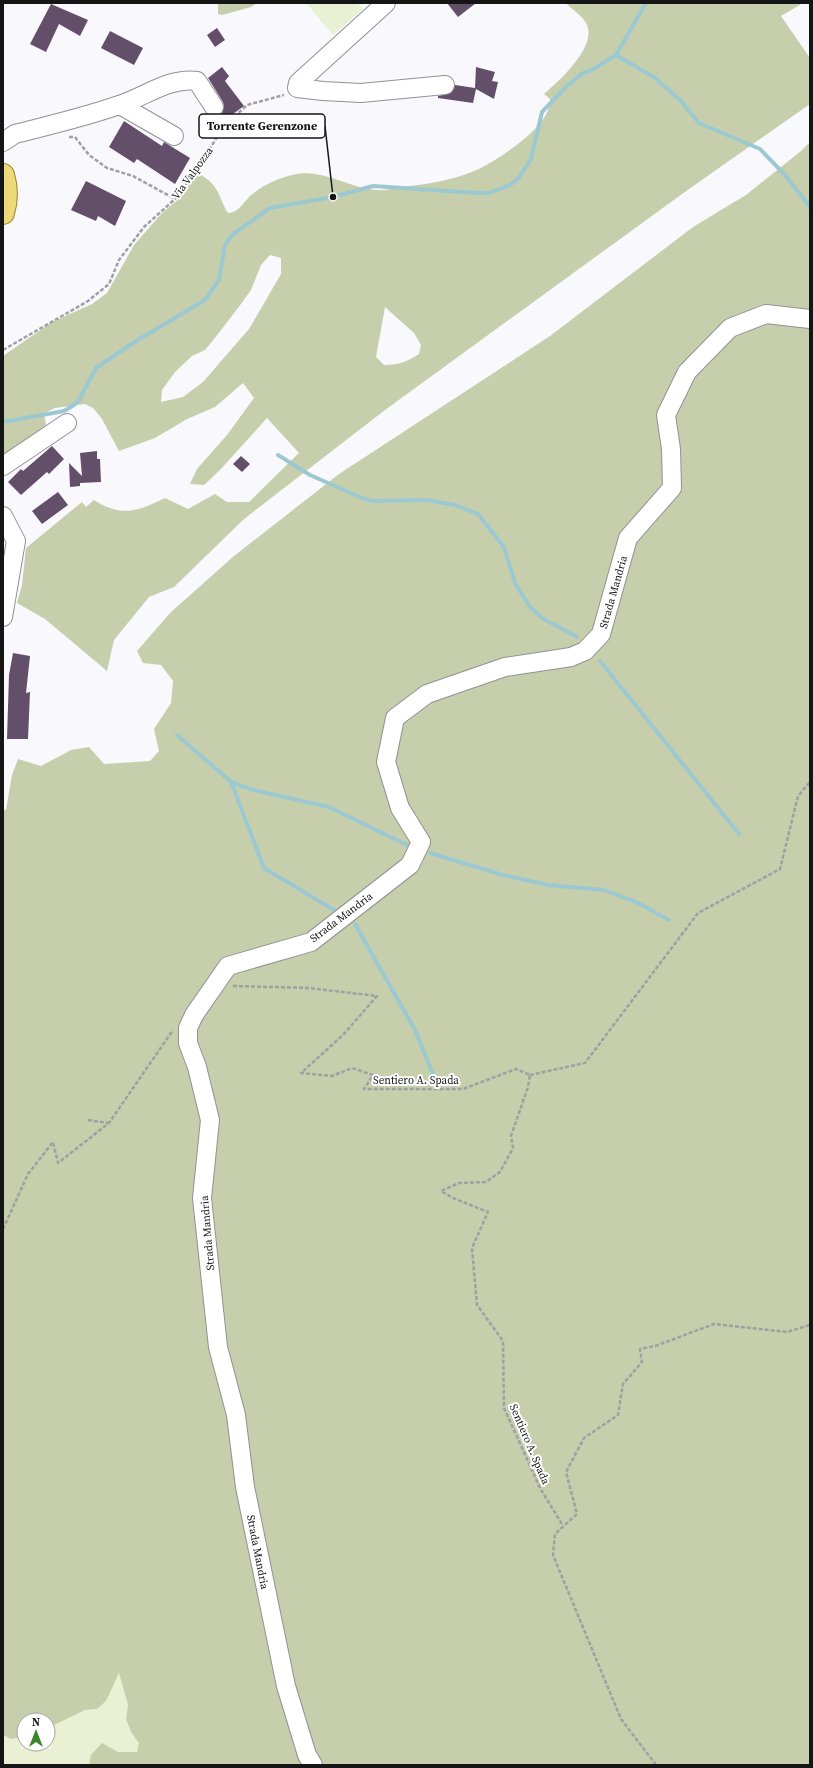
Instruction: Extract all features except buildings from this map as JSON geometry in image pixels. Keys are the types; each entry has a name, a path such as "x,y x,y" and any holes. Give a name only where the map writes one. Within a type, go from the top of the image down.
{"main road":[{"path":"3,175 7,201 3,213"}],"street":[{"path":"386,3 298,83 297,88 362,93 445,85"},
{"path":"3,142 15,134 120,105 167,84 186,79 198,81 214,106"},
{"path":"120,105 174,136"},
{"name":"Strada Mandria","path":"313,1765 307,1755 286,1686 245,1488 236,1415 218,1347 202,1198 210,1120 197,1067 188,1043 188,1028 194,1015 228,966 311,942 410,865 421,842 400,808 386,762 395,718 427,694 504,667 571,657 585,651 601,634 628,538 672,488 671,449 666,416 687,372 730,328 766,314 810,319"},
{"path":"3,466 67,423"},
{"path":"3,516 16,541 3,617"}],"path":[{"name":"Via Valpozza","path":"3,350 88,301 108,284 119,260 140,232 175,198 199,167 223,127 242,109 247,105 283,96 297,88"},
{"path":"62,136 75,137 89,155 108,168 133,176 175,198"},
{"path":"530,1075 585,1063 698,913 780,869 798,796 810,782"},
{"name":"Sentiero A. Spada","path":"230,990 234,985 300,988 377,996 343,1036 301,1073 332,1076 352,1068 373,1074 364,1089 463,1089 516,1070 530,1075 528,1087 512,1136 513,1148 500,1172 486,1182 459,1183 441,1191 453,1198 488,1212 472,1248 477,1305 503,1341 504,1408 540,1488 563,1526 577,1514 566,1472 584,1438 618,1415 623,1384 642,1362 640,1349 655,1346 714,1324 787,1332 810,1325"},
{"path":"3,1229 28,1174 53,1142 58,1163 109,1123 171,1032 186,1017 194,1015"},
{"path":"88,1120 109,1123"},
{"path":"563,1526 555,1534 553,1555 621,1719 656,1765"}],"green space":[{"path":"218,3 257,3 251,7 222,15 218,14"},
{"path":"306,3 357,3 363,9 333,35"},
{"path":"566,3 803,3 781,16 810,58 810,104 682,194 385,410 244,519 174,587 149,597 114,640 107,671 45,619 17,603 22,585 26,548 82,502 86,507 94,500 113,509 130,511 165,498 188,509 215,494 227,502 249,502 299,453 267,418 220,470 204,485 190,484 197,469 227,435 254,398 243,383 215,407 187,419 155,438 119,451 102,419 93,408 85,404 55,408 44,413 46,425 3,461 3,356 52,322 92,304 107,293 134,245 162,213 180,198 197,173 213,184 226,210 228,213 232,213 237,210 253,193 263,186 287,176 303,173 314,174 367,189 384,190 451,179 470,173 499,158 523,140 543,120 549,109 550,99 544,94 559,81 576,62 587,42 589,32 586,23 582,17","holes":["270,255 281,258 281,274 249,329 203,382 183,397 161,402 162,390 175,372 192,356 205,350 214,339 251,290 261,265","385,307 414,333 421,345 419,354 402,362 384,365 376,357"]},
{"path":"810,142 810,1765 89,1765 91,1755 102,1743 118,1752 137,1752 139,1743 131,1732 126,1719 128,1705 119,1673 106,1701 97,1709 85,1710 56,1724 56,1712 16,1712 16,1738 11,1739 3,1735 3,810 6,810 12,775 18,759 41,766 71,750 89,747 104,764 150,761 159,751 154,729 171,703 173,681 161,665 143,663 137,651 170,613 234,556 339,474 550,336 693,227 746,195"},
{"path":"119,1672 128,1705 126,1719 131,1732 140,1743 137,1752 118,1752 91,1755 89,1765 3,1765 3,1735 11,1739 16,1738 16,1752 56,1752 56,1724 85,1710 97,1709 113,1685"}],"waterway":[{"path":"3,422 64,411 74,405 79,400 96,368 133,343 205,300 219,280 225,245 233,234 270,208 333,197 373,186 489,193 510,185 519,178 531,159 542,112 566,87 583,73 590,71 616,55 646,3"},
{"path":"616,55 655,78 680,100 699,123 760,149 786,176 810,207"},
{"path":"278,455 310,475 372,501 427,500 455,505 478,514 504,547 515,583 530,607 542,618 577,637"},
{"path":"600,661 739,834"},
{"path":"177,735 231,782 253,790 329,807 407,845"},
{"path":"231,782 264,868 334,910"},
{"path":"430,853 503,875 548,885 604,890 636,902 669,920"},
{"path":"355,924 415,1030 434,1077"}],"place":[{"name":"Torrente Gerenzone","path":"333,197"}]}
